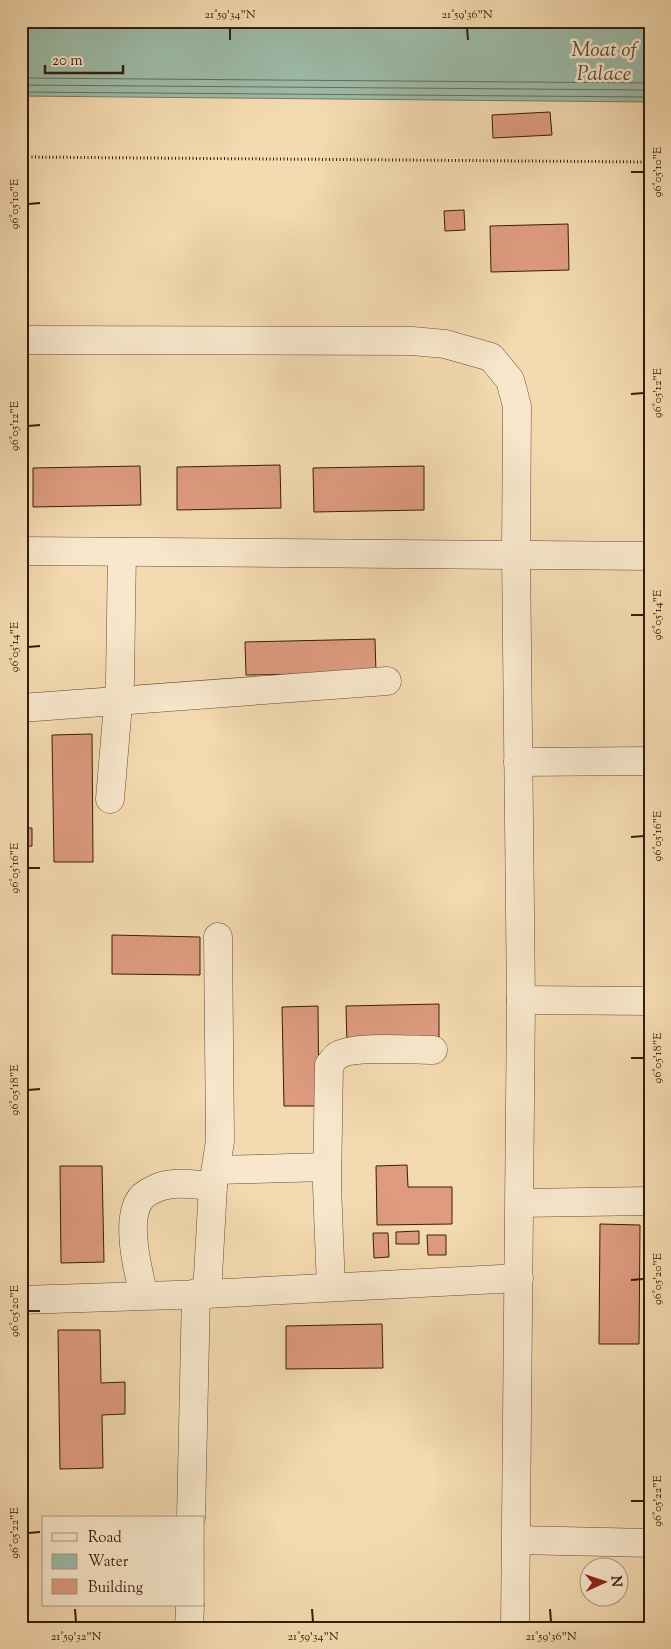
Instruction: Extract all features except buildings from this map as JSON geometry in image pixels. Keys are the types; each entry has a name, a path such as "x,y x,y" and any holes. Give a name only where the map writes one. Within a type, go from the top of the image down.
{"street":[{"path":"21,340 412,341 445,344 491,357 510,380 517,406 516,554 521,1000 517,1540 514,1628"},
{"path":"21,551 650,556"},
{"path":"110,799 118,702 122,552"},
{"path":"21,708 387,682"},
{"path":"518,762 650,761"},
{"path":"191,1516 201,1294 220,1142 218,938"},
{"path":"521,1000 650,1001"},
{"path":"331,1287 327,1167 329,1065 337,1055 366,1049 433,1050"},
{"path":"144,1295 133,1249 136,1211 142,1197 160,1187 215,1178 327,1167"},
{"path":"520,1203 650,1201"},
{"path":"21,1300 201,1294 519,1278"},
{"path":"517,1540 650,1543"},
{"path":"189,1628 190,1606"}],"path":[{"path":"21,157 650,162"}],"water":[{"name":"Moat of Palace","path":"21,21 650,21 650,102 21,96"}]}
